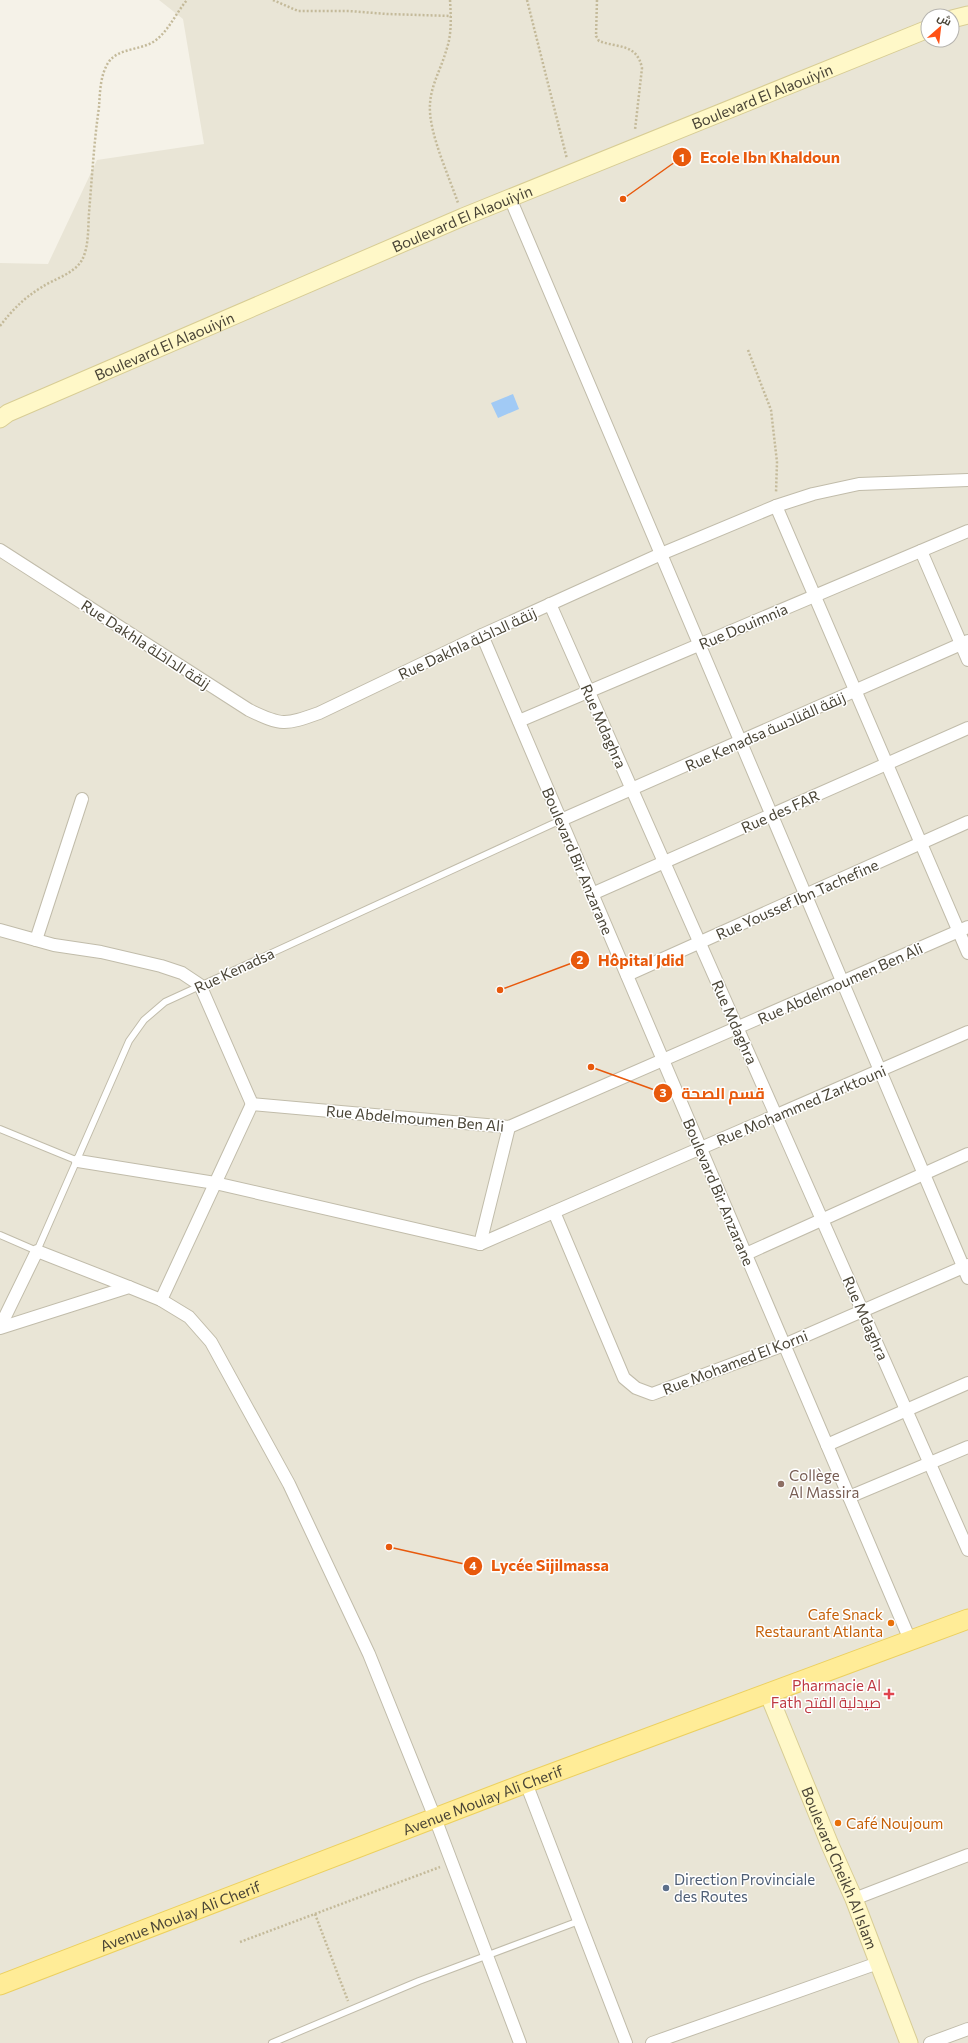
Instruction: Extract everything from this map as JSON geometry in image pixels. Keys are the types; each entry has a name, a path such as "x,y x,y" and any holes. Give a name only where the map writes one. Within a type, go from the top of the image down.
{"main road":[{"name":"Avenue Moulay Ali Cherif","path":"0,1985 526,1783 910,1640 968,1620"}],"street":[{"name":"Boulevard El Alaouiyin","path":"0,419 23,407 463,217 920,32"},
{"path":"510,198 771,815 966,1270"},
{"name":"Rue Dakhla زنقة الداخلة","path":"0,550 225,696 274,722 294,722 319,713 482,634 661,554 776,506 813,494 858,484 968,480"},
{"path":"776,506 920,843 963,929 968,954"},
{"name":"Rue Douimnia","path":"519,721 968,531"},
{"path":"921,551 964,642 968,660"},
{"name":"Rue Mdaghra","path":"550,604 968,1550"},
{"name":"Boulevard Bir Anzarane","path":"482,634 910,1640"},
{"name":"Rue Kenadsa زنقة القنادسة","path":"561,820 964,642"},
{"name":"Rue des FAR","path":"592,894 968,728"},
{"path":"36,940 82,798"},
{"name":"Rue Youssef Ibn Tachefine","path":"627,975 968,822"},
{"name":"Rue Abdelmoumen Ben Ali","path":"252,1104 509,1127 664,1061 963,929"},
{"path":"0,930 36,940 161,966 182,973 200,985 252,1104 161,1300"},
{"path":"0,941 13,934"},
{"name":"Rue Mohammed Zarktouni","path":"480,1244 968,1032"},
{"path":"78,1161 215,1183 480,1244 509,1127"},
{"path":"746,1254 968,1154"},
{"name":"Rue Mohamed El Korni","path":"554,1212 624,1378 636,1388 652,1394 784,1345 862,1311 966,1270"},
{"path":"0,1328 37,1251 161,1300 188,1317 211,1342 289,1484 369,1654 435,1818 520,2043"},
{"path":"0,1328 129,1287"},
{"path":"827,1445 968,1383"},
{"path":"849,1497 968,1447"},
{"name":"Boulevard Cheikh Al Islam","path":"768,1693 830,1845 854,1899 909,2043"},
{"path":"526,1783 626,2043"},
{"path":"854,1899 968,1855"},
{"path":"652,2043 878,1963"},
{"path":"930,2043 968,2029"}],"lane":[{"name":"Rue Kenadsa","path":"37,1251 78,1161 129,1041 144,1020 165,1002 561,820"},
{"path":"0,1129 78,1161"},
{"path":"0,1235 37,1251"},
{"path":"272,2043 351,2009 487,1955 579,1921"}],"path":[{"path":"0,326 17,305 43,286 74,268 82,260 86,248 94,141 103,75 109,62 119,54 142,48 155,41 166,30 173,17 187,0"},
{"path":"273,0 298,11 349,11 451,16"},
{"path":"450,0 450,35 446,51 434,81 430,104 432,129 463,217"},
{"path":"527,0 570,173"},
{"path":"598,0 596,36 599,41 631,50 640,60 642,68 633,148"},
{"path":"748,350 772,417 777,462 776,506"},
{"path":"240,1942 452,1862"},
{"path":"315,1914 351,2009"}],"shaded area":[{"path":"159,0 968,0 968,2043 0,2043 0,263 48,264 97,160 204,144 183,19"}],"water":[{"path":"513,394 519,409 498,418 491,403"}],"place":[{"name":"Ecole Ibn Khaldoun","path":"623,199"},
{"name":"Hôpital Jdid","path":"500,990"},
{"name":"قسم الصحة","path":"591,1067"},
{"name":"Collège Al Massira","path":"781,1484"},
{"name":"Lycée Sijilmassa","path":"389,1547"},
{"name":"Cafe Snack Restaurant Atlanta","path":"891,1623"},
{"name":"Pharmacie Al Fath صيدلية الفتح","path":"889,1694"},
{"name":"Café Noujoum","path":"838,1823"},
{"name":"Direction Provinciale des Routes","path":"666,1888"}]}
